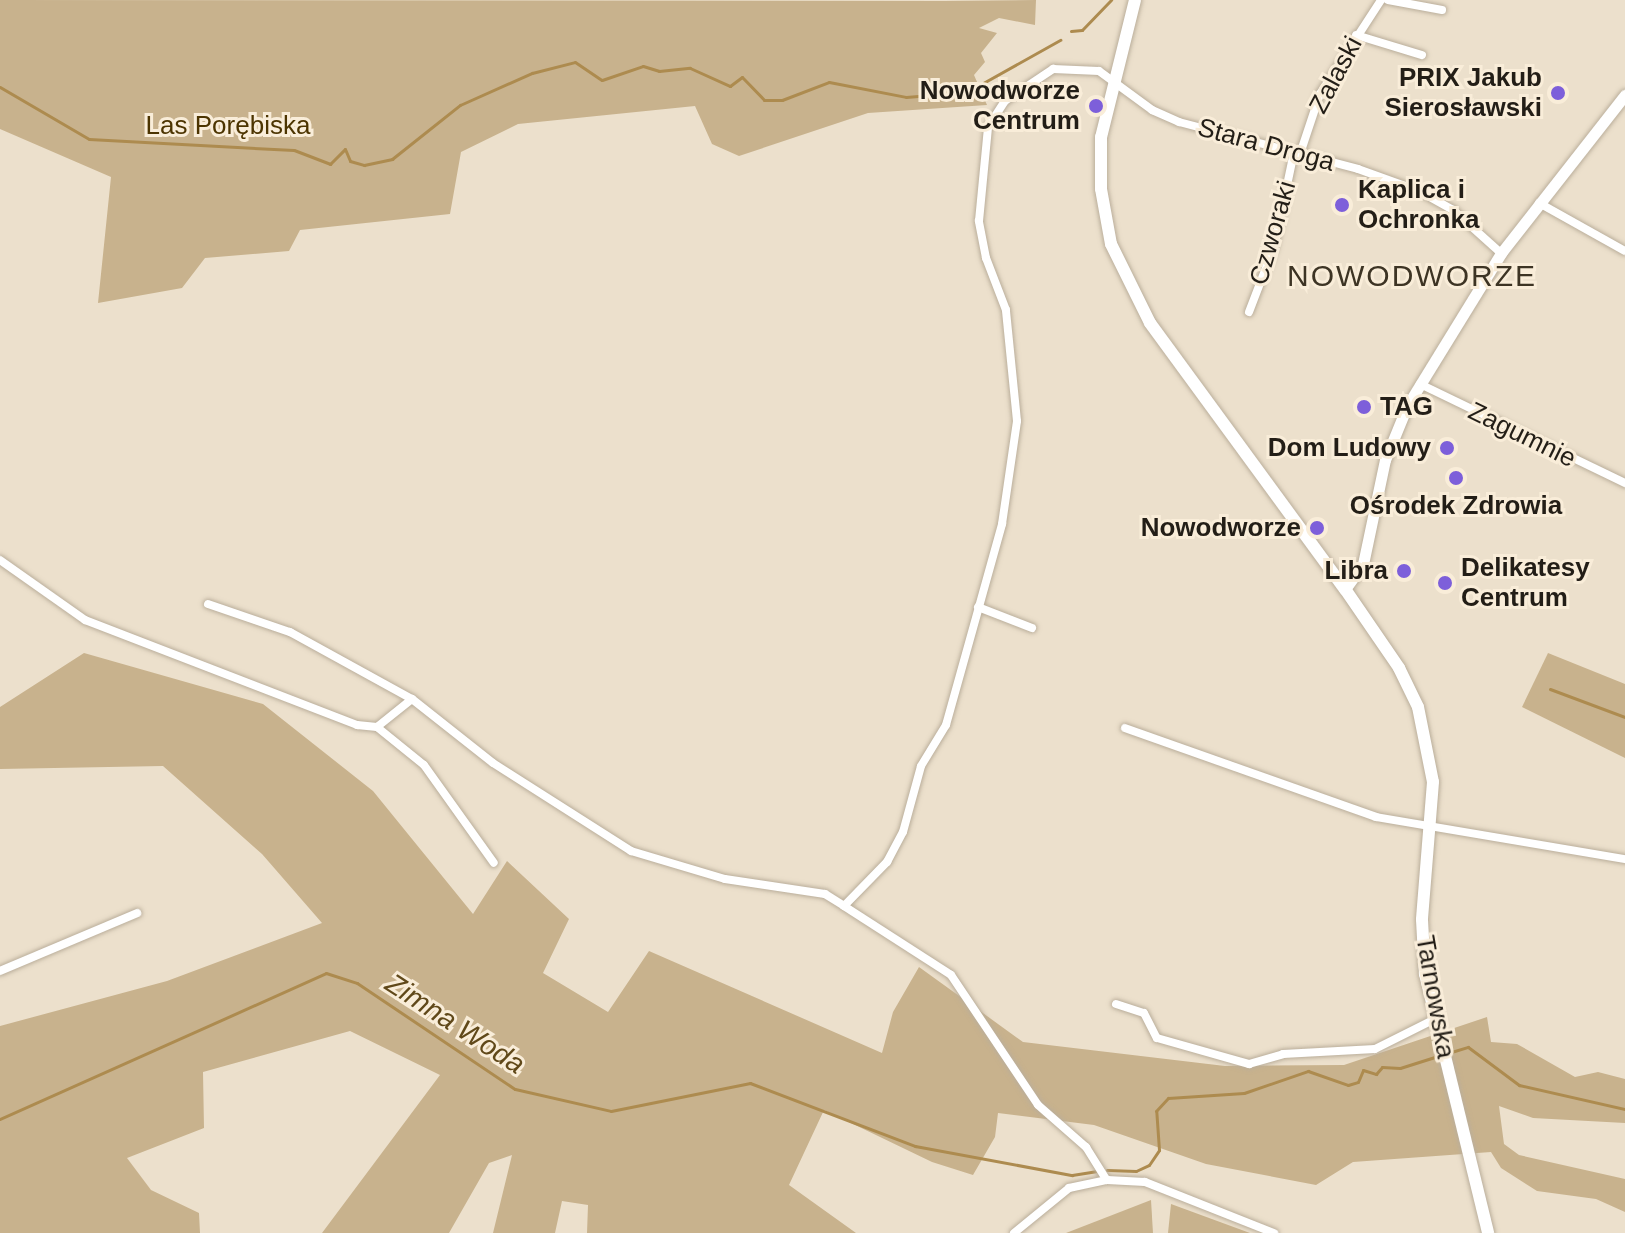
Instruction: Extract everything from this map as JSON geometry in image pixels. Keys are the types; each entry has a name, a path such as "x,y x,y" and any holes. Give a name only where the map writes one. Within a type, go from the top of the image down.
{"main road":[{"name":"Tarnowska","path":"1135,0 1114,80 1100,163 1117,262 1150,323 1345,589 1413,695 1431,757 1432,829 1421,939 1435,1019 1488,1233"}],"street":[{"name":"Zalaski","path":"1297,153 1320,94 1381,0"},
{"path":"1388,0 1442,10"},
{"path":"1356,35 1422,55"},
{"name":"Stara Droga","path":"844,906 887,862 903,832 921,766 946,725 1002,524 1017,421 1006,310 980,235 988,127 1017,90 1053,69 1080,67 1114,80 1152,110 1179,122 1297,153 1436,199 1501,253"},
{"path":"1345,589 1360,572 1385,460 1420,384 1501,253 1625,95"},
{"name":"Czworaki","path":"1249,312 1274,247 1297,153"},
{"path":"1539,203 1625,251"},
{"name":"Zagumnie","path":"1420,384 1625,483"},
{"path":"0,560 85,620 304,705 377,727 424,765 494,863"},
{"path":"208,604 290,632 412,699 493,763 631,851 660,864 725,879 825,894 844,906 951,975 1038,1105 1086,1147 1107,1180"},
{"path":"978,607 1032,628"},
{"path":"377,727 412,699"},
{"path":"1125,728 1376,817 1432,829 1625,859"},
{"path":"0,971 137,913"},
{"path":"1116,1004 1144,1013 1157,1038 1249,1064 1283,1054 1375,1049 1435,1019"},
{"path":"1014,1233 1069,1188 1107,1180 1145,1182 1274,1233"}],"green space":[{"name":"Las Porębiska","path":"0,0 1036,0 1035,25 999,18 979,28 997,33 981,53 985,62 974,75 987,105 868,113 739,156 712,144 695,106 518,124 461,152 450,214 300,230 289,251 205,258 182,288 98,303 111,177 0,129"},
{"path":"84,653 263,704 373,791 473,914 507,861 569,919 543,973 608,1012 649,951 882,1053 893,1012 919,967 1023,1042 1225,1066 1344,1065 1487,1017 1491,1042 1517,1044 1575,1077 1598,1072 1625,1079 1625,1123 1533,1118 1499,1106 1504,1144 1519,1155 1625,1179 1625,1212 1596,1199 1537,1191 1501,1168 1491,1152 1353,1162 1316,1185 1206,1164 1094,1125 998,1113 995,1137 973,1175 932,1162 824,1110 789,1185 856,1233 587,1233 588,1205 562,1201 555,1233 493,1233 512,1155 489,1163 449,1233 322,1233 440,1075 350,1031 203,1072 204,1128 127,1158 151,1190 199,1213 200,1233 0,1233 0,1026 167,981 322,923 262,854 163,766 0,769 0,707"},
{"path":"1548,653 1625,684 1625,758 1522,707"},
{"path":"1151,1200 1153,1233 1066,1233"},
{"path":"1171,1204 1250,1233 1168,1233"}],"waterway":[{"path":"1071,31 1082,30 1111,0"},
{"path":"0,87 89,139 294,150 330,164 345,149 350,161 364,165 392,159 460,105 532,73 575,62 602,80 643,66 659,71 690,68 730,86 742,77 764,100 782,100 829,82 906,97 967,92 1060,40"},
{"path":"1550,689 1625,717"},
{"name":"Zimna Woda","path":"0,1119 326,973 357,983 515,1089 611,1111 750,1083 915,1146 1072,1175 1096,1171"},
{"name":"Zimna Woda","path":"1448,1053 1468,1047 1519,1085 1625,1109"},
{"name":"Zimna Woda","path":"1107,1170 1136,1171 1149,1165 1159,1150 1156,1111 1168,1098 1244,1093 1308,1071 1348,1085 1358,1082 1363,1070 1376,1074 1382,1067 1400,1068 1441,1055"}],"place":[{"name":"PRIX Jakub Sierosławski","path":"1558,93"},
{"name":"Nowodworze Centrum","path":"1096,106"},
{"name":"Kaplica i Ochronka","path":"1342,205"},
{"name":"TAG","path":"1364,407"},
{"name":"Dom Ludowy","path":"1447,448"},
{"name":"Ośrodek Zdrowia","path":"1456,478"},
{"name":"Nowodworze","path":"1317,528"},
{"name":"Libra","path":"1404,571"},
{"name":"Delikatesy Centrum","path":"1445,583"}],"district":[{"name":"NOWODWORZE","path":"1412,276"}]}
